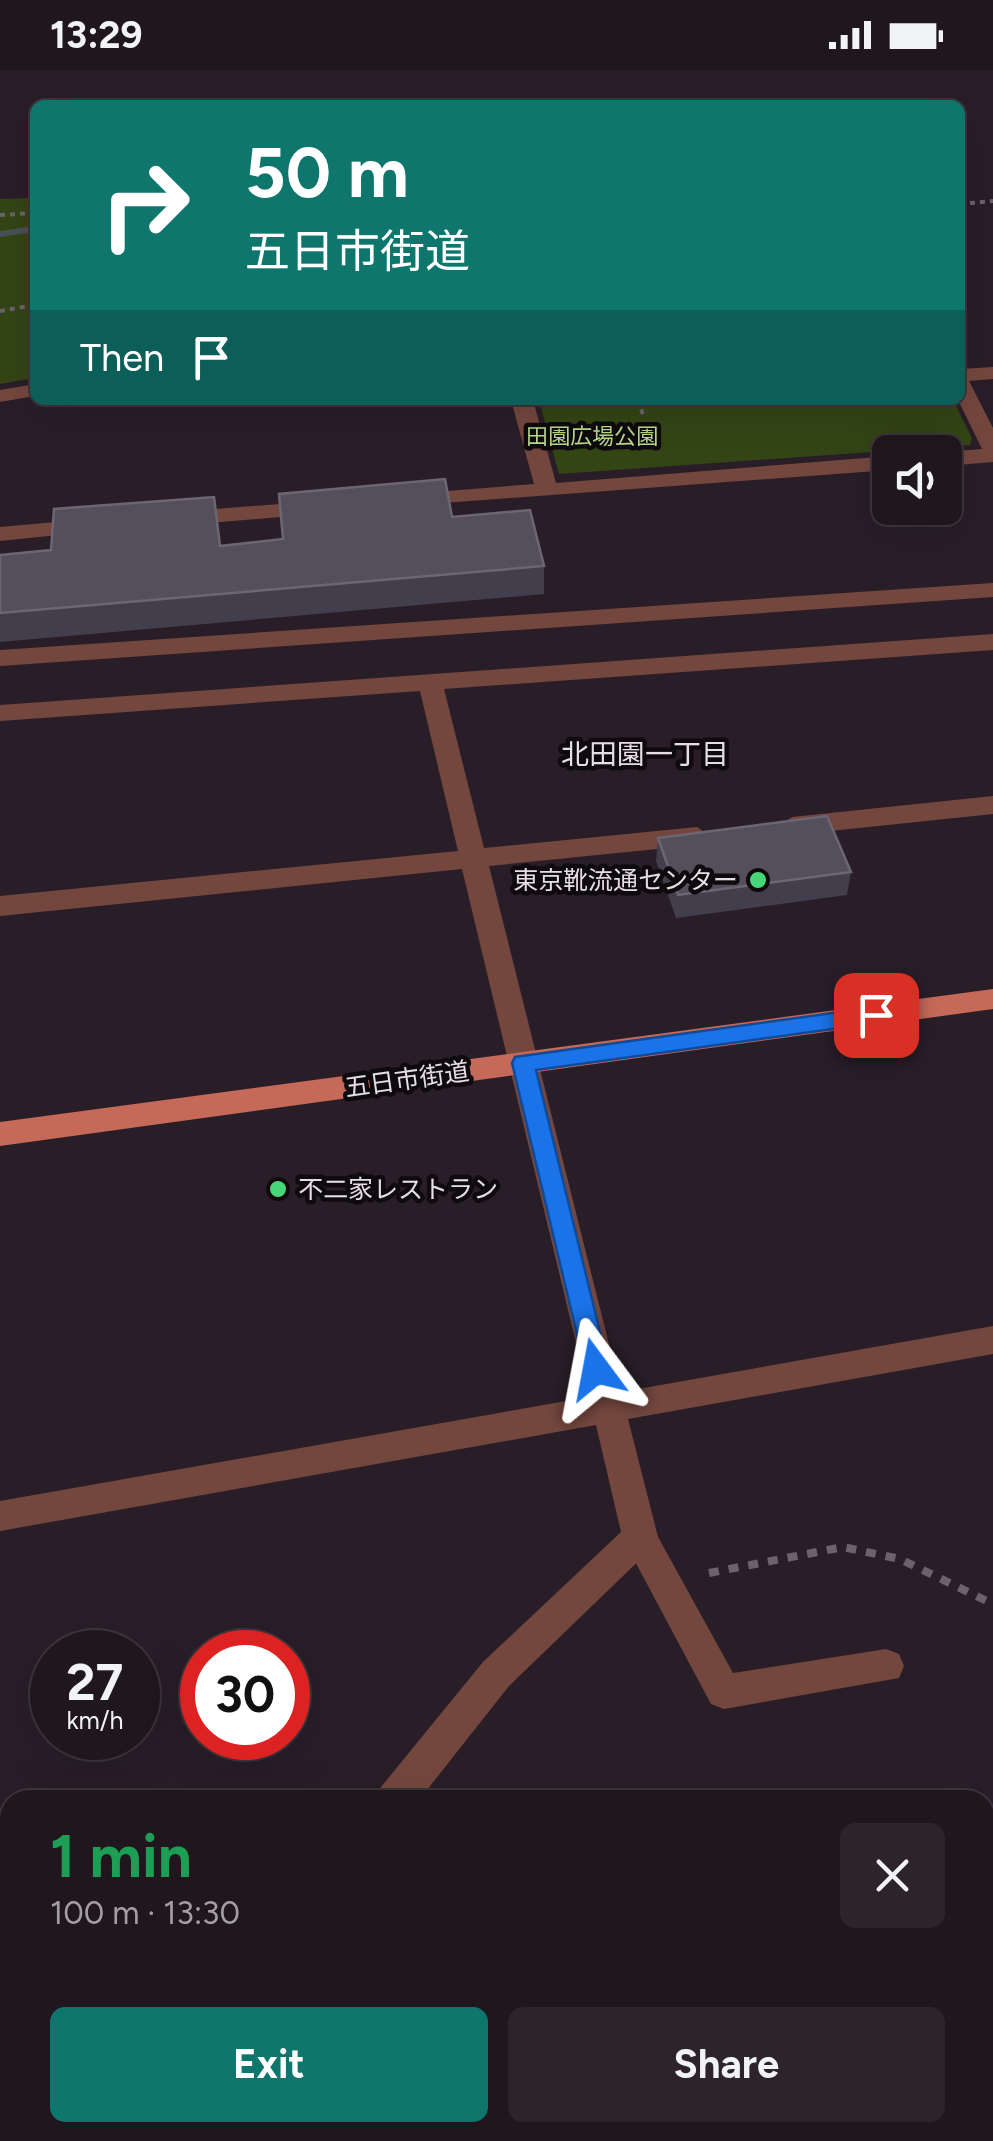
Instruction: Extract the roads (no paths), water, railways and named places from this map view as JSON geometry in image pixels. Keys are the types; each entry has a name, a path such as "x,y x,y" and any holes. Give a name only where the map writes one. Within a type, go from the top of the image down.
{"main road":[{"name":"五日市街道","path":"0,1134 993,999"}],"street":[{"path":"965,374 993,373"},
{"path":"0,396 30,391"},
{"path":"962,457 993,452 965,393"},
{"path":"523,405 547,491"},
{"path":"388,503 872,464"},
{"path":"150,522 348,506"},
{"path":"0,534 110,524"},
{"path":"0,658 993,590"},
{"path":"0,713 993,642"},
{"path":"430,682 640,1537 724,1692 886,1666"},
{"path":"762,829 993,805"},
{"path":"0,906 723,833"},
{"path":"0,1516 993,1340"},
{"path":"403,1790 496,1674 640,1537"}],"waterway":[{"path":"0,234 30,230"}],"place":[{"name":"東京靴流通センター","path":"758,880"},
{"name":"不二家レストラン","path":"278,1189"}],"district":[{"name":"北田園一丁目","path":"645,754"}],"park label":[{"name":"田園広場公園","path":"592,436"}]}
